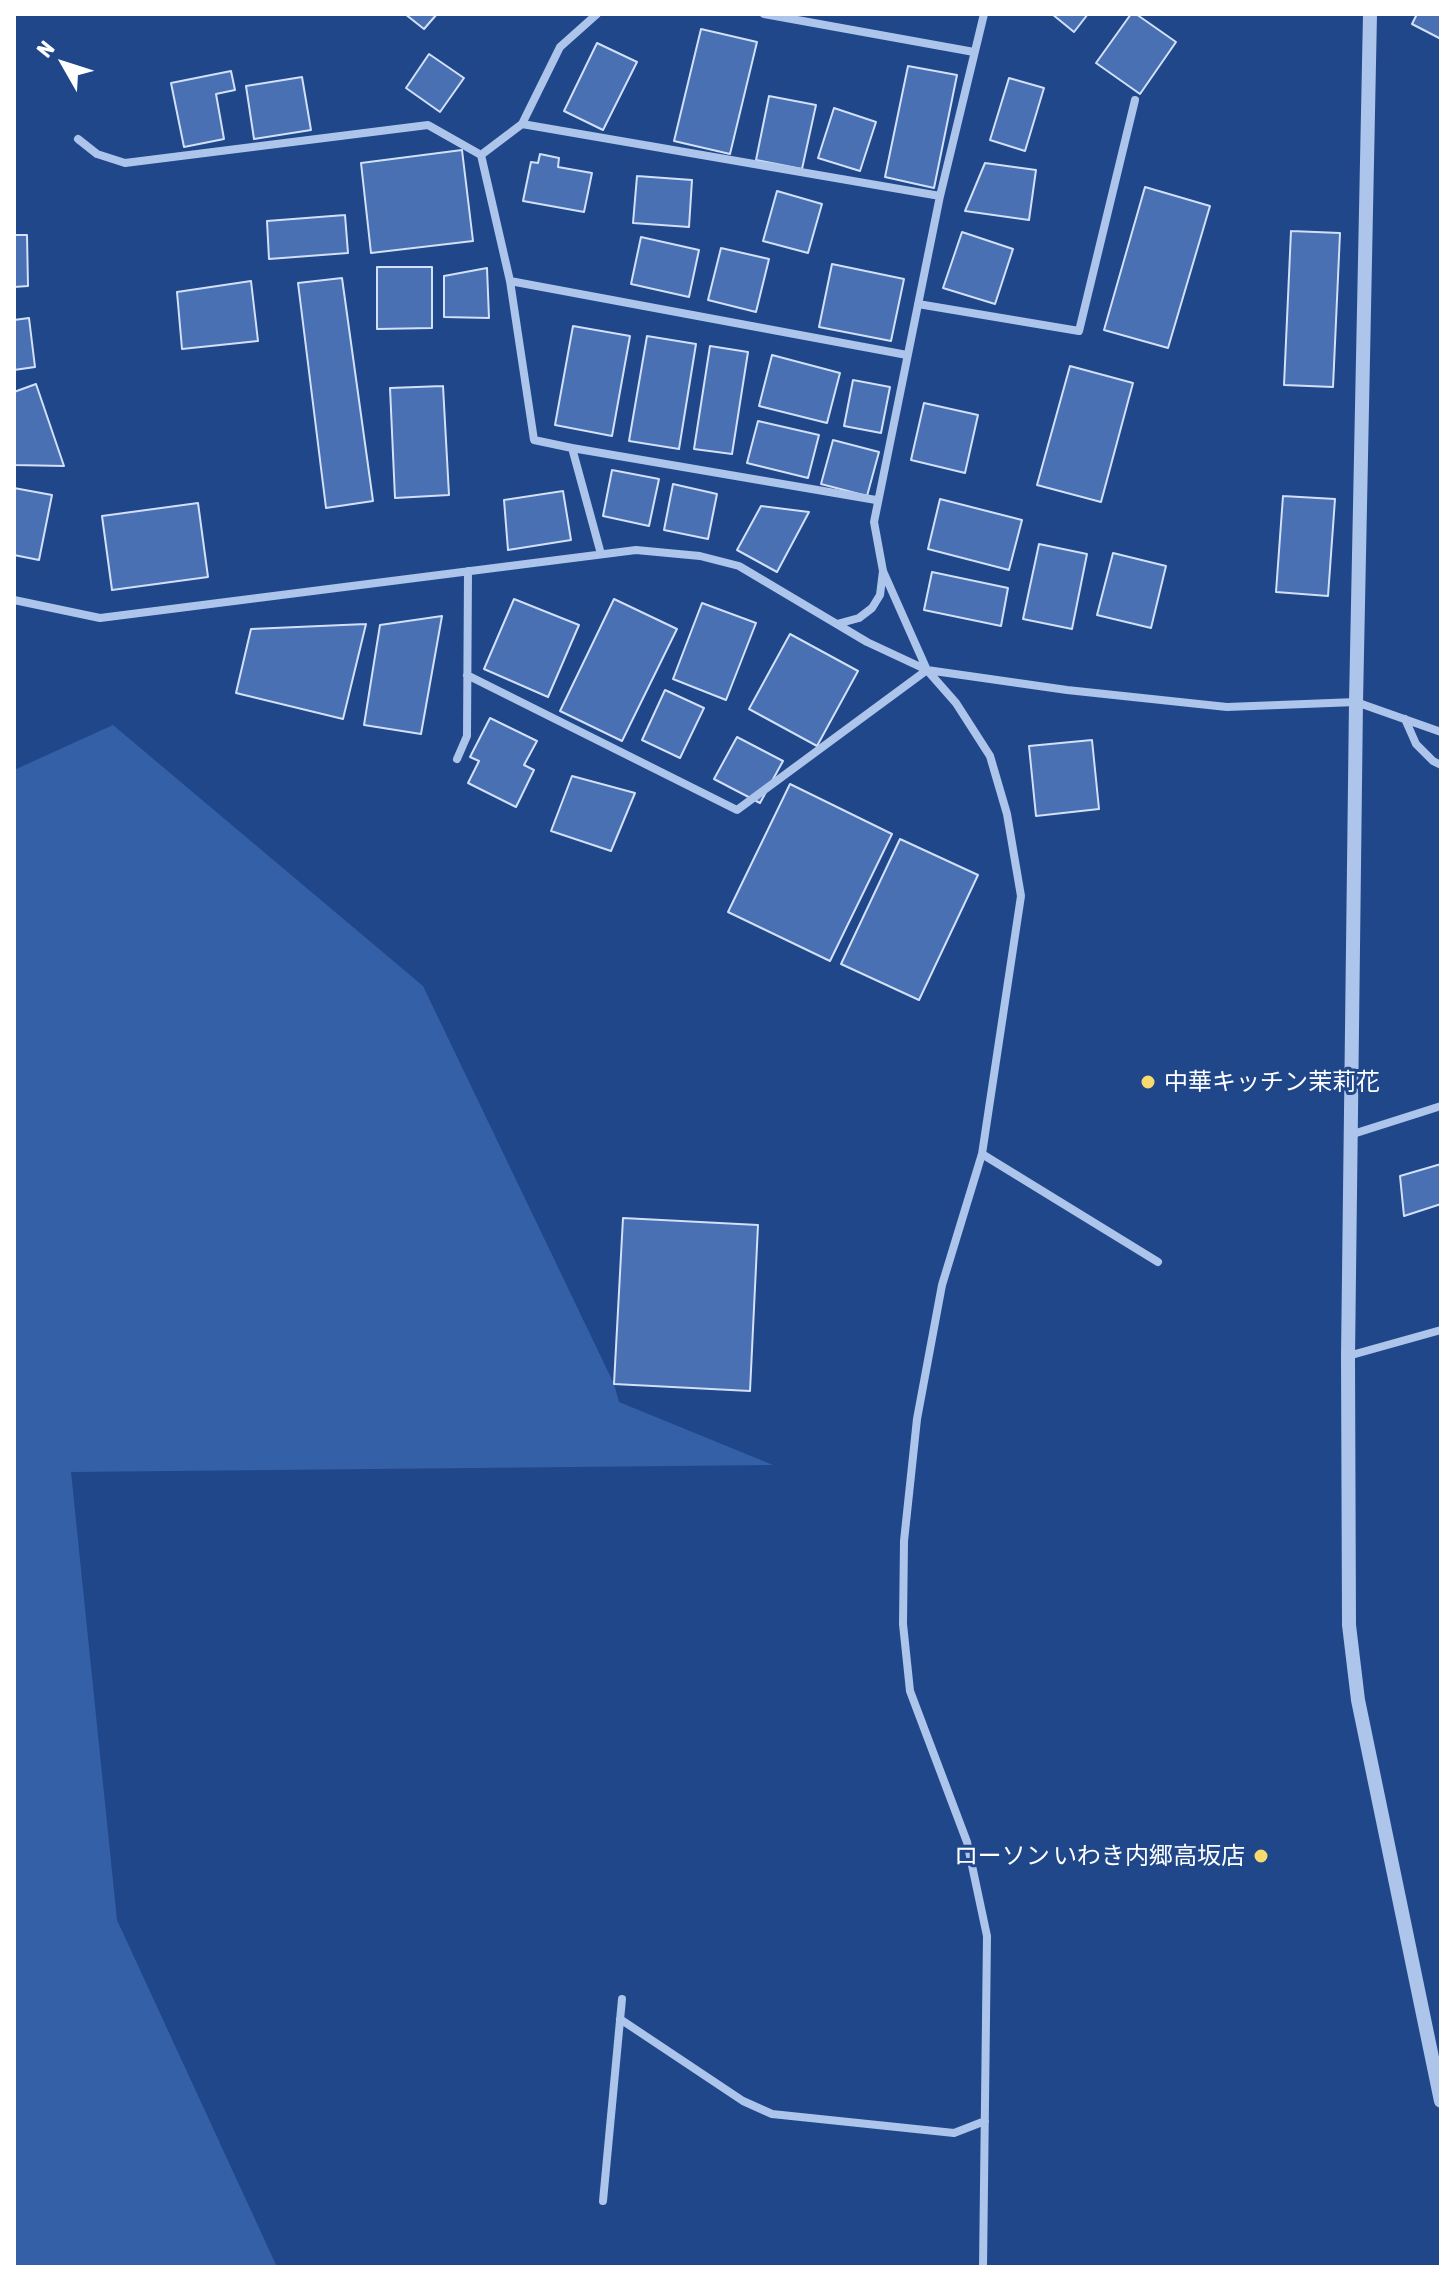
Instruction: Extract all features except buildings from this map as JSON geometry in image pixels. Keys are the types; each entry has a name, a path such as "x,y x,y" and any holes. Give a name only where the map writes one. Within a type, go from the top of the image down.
{"street":[{"path":"481,155 522,124 560,47 597,14"},
{"path":"764,14 974,52"},
{"path":"983,2267 987,1936 967,1842 910,1691 903,1624 904,1541 917,1419 942,1285 982,1154 1021,896 1007,814 990,756 956,703 927,670 883,571 874,522 876,500 940,196 984,14"},
{"path":"1370,14 1356,702 1348,1356 1349,1625 1358,1700 1437,2061 1441,2101"},
{"path":"918,304 1079,331 1135,100"},
{"path":"522,124 940,196"},
{"path":"78,139 97,154 125,163 428,125 481,155 510,281 534,440 876,500"},
{"path":"510,281 907,355"},
{"path":"572,448 601,554"},
{"path":"14,600 100,618 636,550 700,556 739,566 867,642 927,670 1067,690 1227,707 1356,702 1441,732"},
{"path":"457,759 467,736 468,571"},
{"path":"837,624 859,618 872,608 880,595 883,571"},
{"path":"467,675 737,810 927,670"},
{"path":"1405,719 1416,744 1441,765"},
{"path":"1353,1134 1441,1106"},
{"path":"982,1154 1158,1262"},
{"path":"1348,1356 1441,1330"},
{"path":"603,2201 622,1999"},
{"path":"620,2019 743,2101 772,2114 954,2133 985,2121"}],"shaded area":[{"path":"113,725 423,986 614,1384 619,1402 773,1465 71,1472 117,1920 277,2267 14,2267 14,770"}],"place":[{"name":"中華キッチン茉莉花","path":"1148,1082"},
{"name":"ローソン いわき内郷高坂店","path":"1261,1856"}]}
